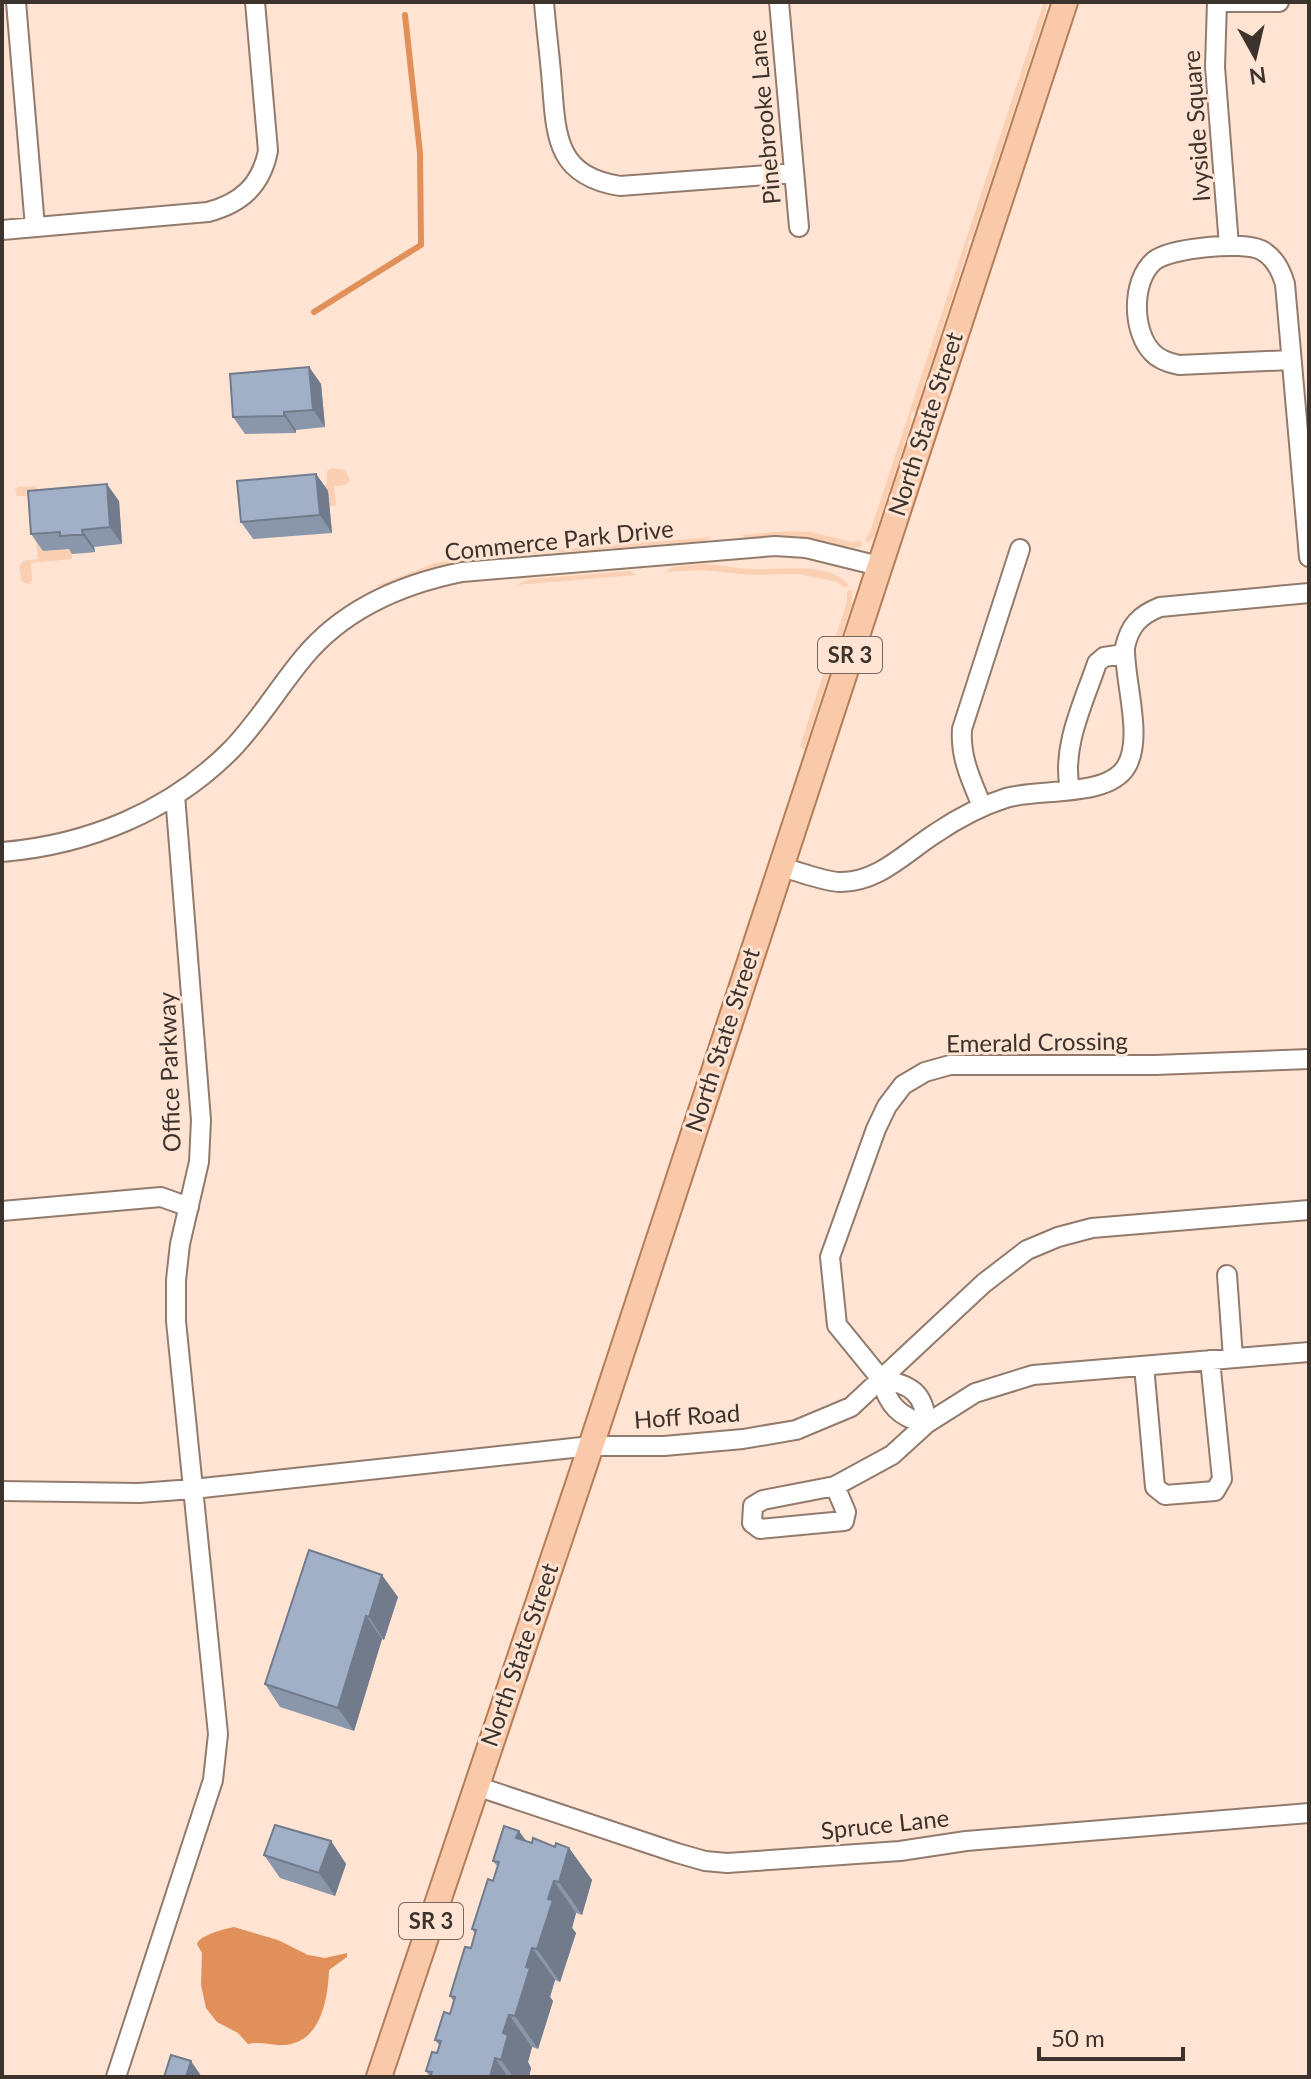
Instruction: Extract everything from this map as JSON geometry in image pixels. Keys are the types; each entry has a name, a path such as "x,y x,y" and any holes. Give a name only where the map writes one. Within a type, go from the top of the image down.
{"main road":[{"name":"North State Street","path":"379,2077 591,1446 1065,2"}],"street":[{"path":"16,2 35,227"},
{"path":"2,230 208,212 236,203 255,184 268,151 255,2"},
{"path":"544,2 556,136 578,171 601,183 620,186 794,173"},
{"name":"Pinebrooke Lane","path":"779,2 799,227"},
{"name":"Ivyside Square","path":"1217,2 1215,67 1229,246"},
{"path":"1226,2 1279,2"},
{"path":"1291,360 1179,365 1154,355 1141,332 1137,293 1146,268 1169,253 1248,246 1262,250 1281,270 1285,284 1309,557"},
{"name":"Commerce Park Drive","path":"2,852 55,845 96,834 175,795 231,750 306,654 330,631 387,594 426,579 462,572 775,546 806,548 879,566"},
{"path":"982,806 965,765 961,747 962,729 1020,549"},
{"path":"780,867 840,882 870,875 895,863 935,833 982,806 1022,793 1101,786 1115,779 1132,755 1134,740 1124,654 1128,633 1135,621 1160,607 1309,593"},
{"path":"1070,789 1066,773 1067,755 1097,663 1104,657 1124,654"},
{"name":"Office Parkway","path":"116,2077 213,1780 218,1734 176,1321 180,1244 199,1162 201,1120 175,795"},
{"name":"Emerald Crossing","path":"881,1379 837,1325 830,1257 876,1129 887,1106 903,1085 925,1072 950,1065 1155,1065 1309,1059"},
{"path":"2,1211 161,1197 189,1207"},
{"name":"Hoff Road","path":"2,1491 139,1493 193,1489 591,1446 664,1446 743,1439 796,1430 851,1407 984,1283 1027,1250 1092,1228 1309,1210"},
{"path":"1227,1275 1233,1358"},
{"path":"835,1486 846,1512 844,1521 760,1529 752,1523 753,1506 763,1500 835,1486 892,1455 926,1424 975,1393 1033,1375 1309,1352"},
{"path":"1144,1366 1155,1487 1165,1495 1215,1491 1222,1479 1210,1360"},
{"path":"881,1379 906,1384 925,1407 926,1424"},
{"name":"Spruce Lane","path":"476,1786 666,1850 705,1861 727,1863 900,1851 966,1841 1309,1813"}],"shaded area":[{"path":"1044,2 1047,2 1045,15 972,238 967,243 969,245 915,413 912,412 910,418 912,420 875,535 868,543 865,539 870,532"},
{"path":"331,468 345,470 350,480 345,485 334,486 336,505 329,506 328,491 302,487 327,485 327,471"},
{"path":"34,486 39,502 72,549 72,559 31,563 30,584 22,582 19,566 23,561 38,559 31,496 17,496 15,490"},
{"path":"787,531 861,541 862,546 853,548 797,536 747,538 740,535"},
{"path":"712,537 704,541 526,555 516,553"},
{"path":"486,555 429,569 384,587 376,586 435,563"},
{"path":"701,564 746,569 816,569 839,577 849,585 845,588 837,582 799,574 751,575 702,570 664,572 673,567"},
{"path":"630,571 636,575 517,585 529,579"},
{"path":"852,590 852,604 804,750 800,746 847,602 847,591"},
{"path":"234,1927 278,1940 308,1955 325,1958 347,1953 347,1957 329,1970 324,2006 307,2036 285,2045 248,2044 238,2033 217,2022 206,2008 201,1985 202,1953 197,1944 207,1935"}],"building":[{"path":"309,367 313,410 284,412 284,416 233,417 230,374"},
{"path":"316,474 320,515 241,522 237,481"},
{"path":"107,484 110,527 82,530 83,535 60,536 60,532 31,534 28,491"},
{"path":"309,1550 382,1575 338,1708 265,1684"},
{"path":"275,1825 331,1841 319,1873 264,1855"},
{"path":"504,1826 519,1831 516,1838 532,1843 533,1838 555,1847 556,1843 569,1848 559,1882 554,1881 548,1899 553,1900 537,1949 532,1948 526,1967 530,1968 515,2016 509,2015 503,2033 508,2035 501,2060 495,2058 490,2077 430,2077 432,2072 426,2071 432,2052 437,2053 441,2041 435,2040 444,2012 450,2014 455,1997 450,1996 465,1947 471,1948 476,1930 472,1929 488,1879 493,1881 499,1862 493,1861"},
{"path":"171,2055 191,2061 186,2077 164,2077"}],"waterway":[{"path":"314,312 421,245 420,153 405,15"}]}
